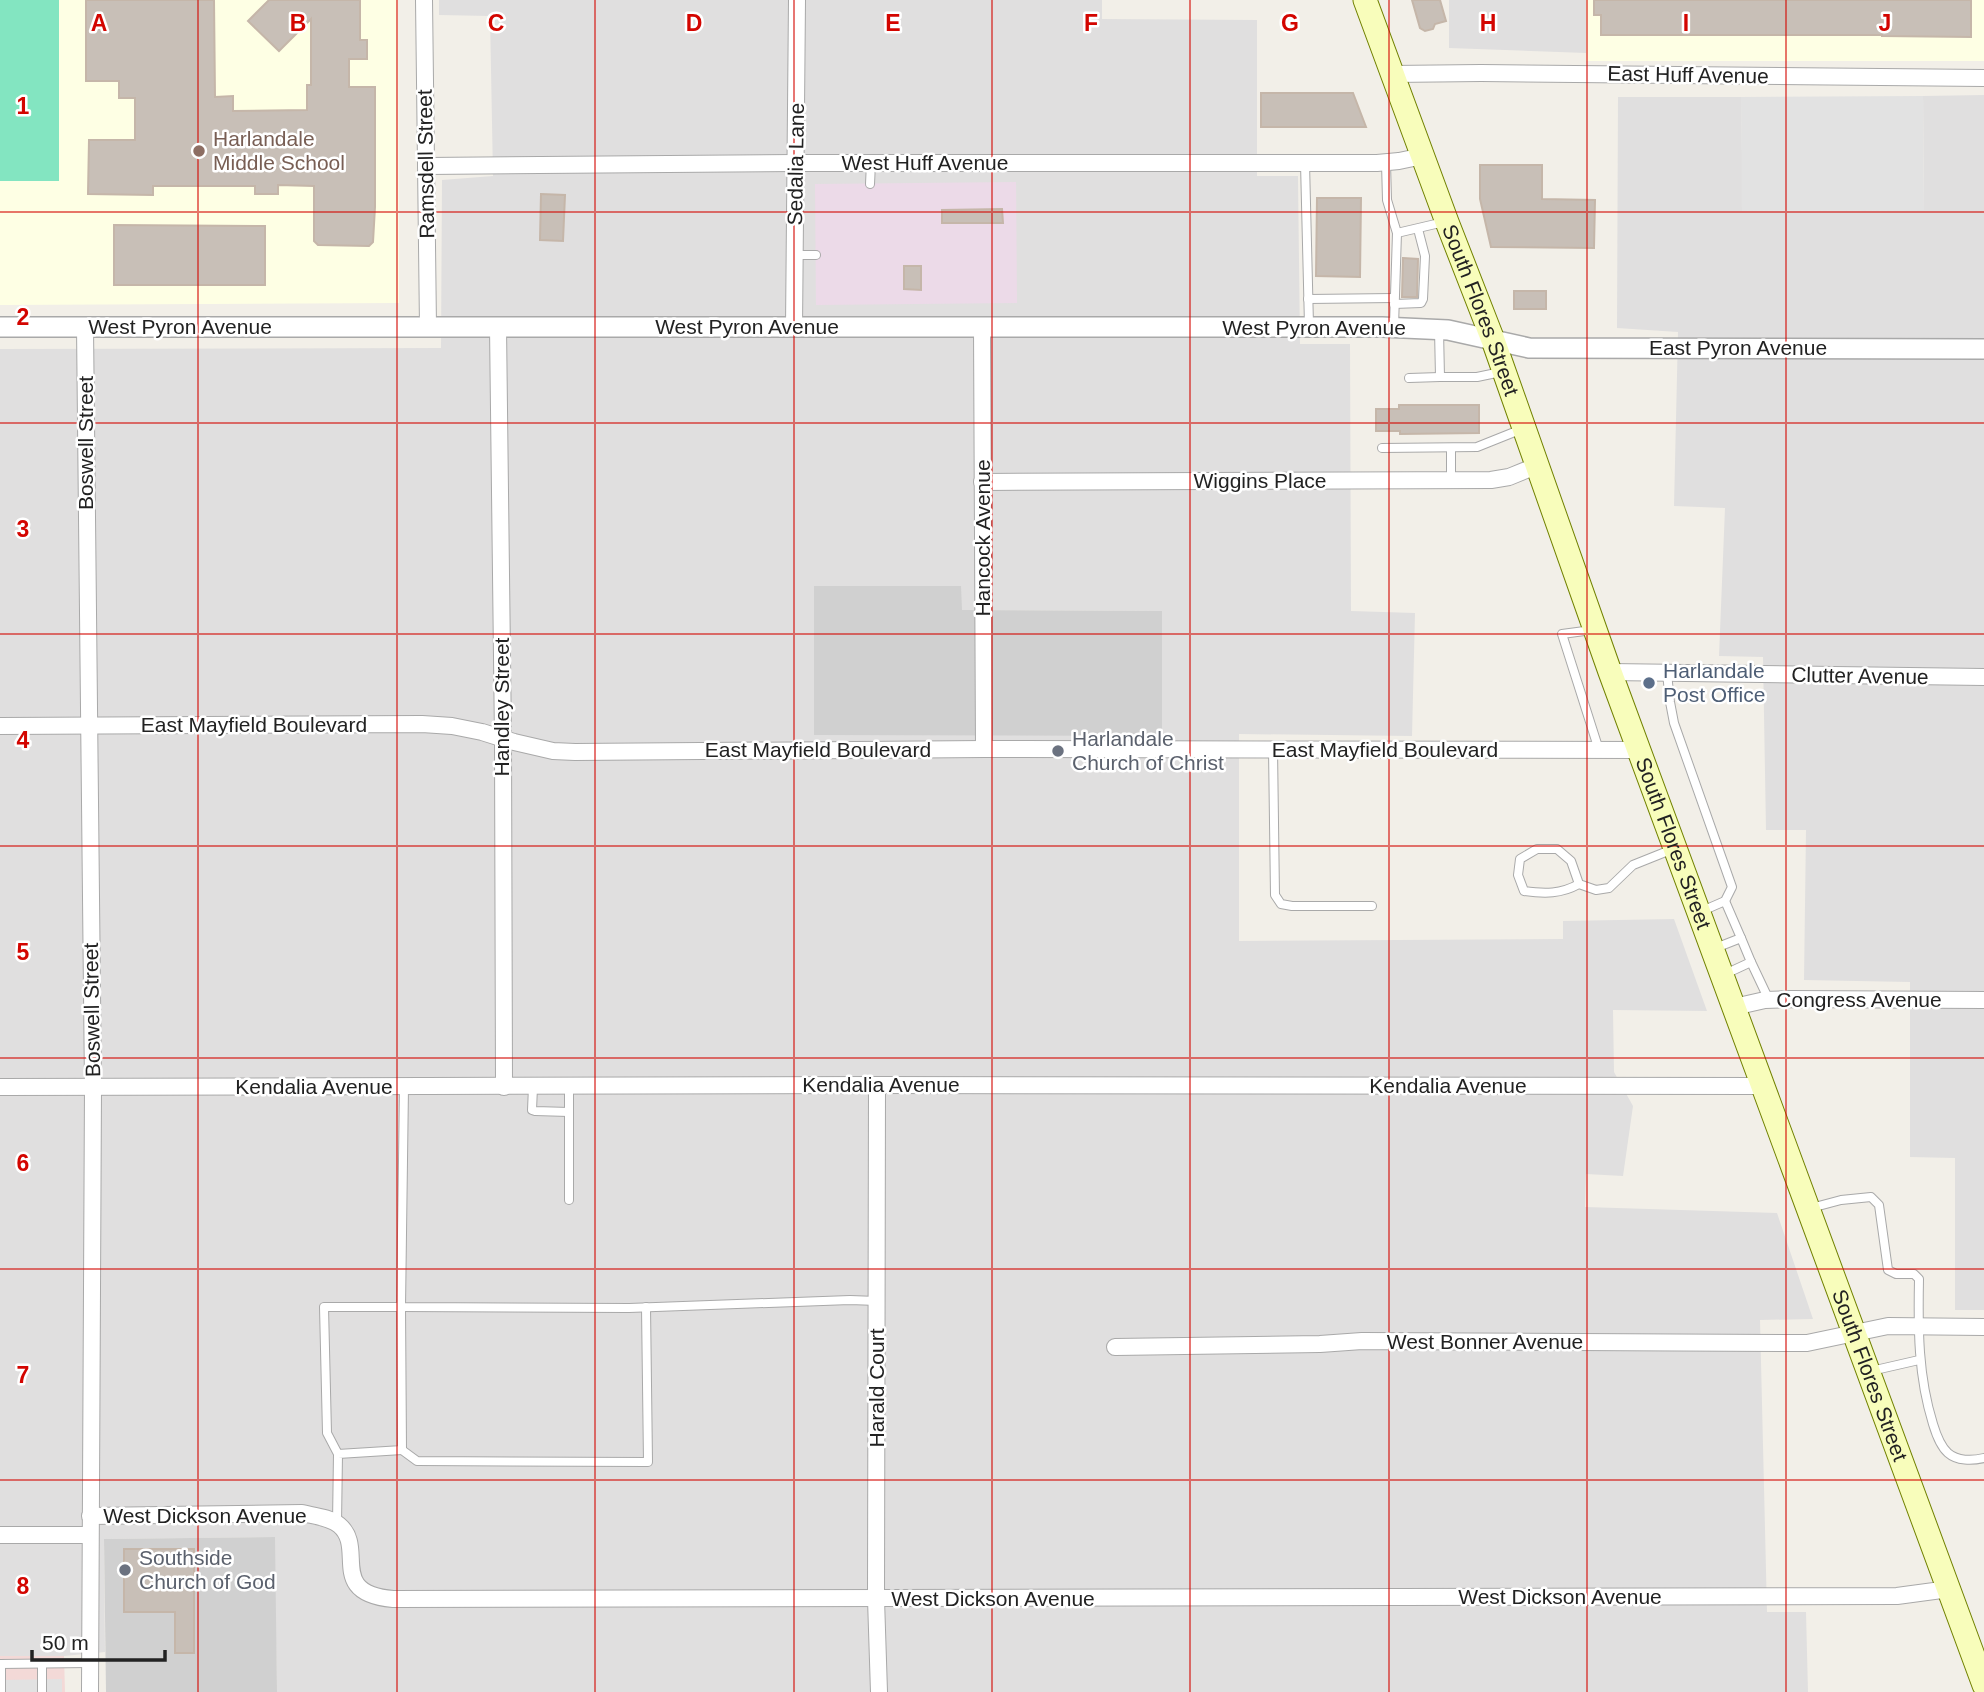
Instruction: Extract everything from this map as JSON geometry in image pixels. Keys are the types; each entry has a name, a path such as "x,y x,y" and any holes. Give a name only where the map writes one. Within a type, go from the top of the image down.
{"main road":[{"name":"South Flores Street","path":"1365,0 1493,340 1610,672 1853,1333 1949,1589 1979,1654 1984,1685"}],"street":[{"name":"Ramsdell Street","path":"424,0 428,327"},
{"name":"Sedalia Lane","path":"794,327 797,0"},
{"name":"East Huff Avenue","path":"1392,74 1984,78"},
{"name":"West Huff Avenue","path":"426,166 1386,163 1423,156"},
{"name":"West Pyron Avenue","path":"0,327 1309,327 1439,330 1493,340"},
{"name":"Boswell Street","path":"85,327 93,1087 90,1692"},
{"name":"Handley Street","path":"498,327 504,1087"},
{"name":"Hancock Avenue","path":"982,327 984,749"},
{"name":"East Pyron Avenue","path":"1493,340 1529,348 1984,349"},
{"name":"Wiggins Place","path":"982,482 1491,480 1509,477 1536,466"},
{"name":"Clutter Avenue","path":"1610,672 1984,677"},
{"name":"East Mayfield Boulevard","path":"0,726 422,724 452,726 553,751 575,752 984,749 1640,750"},
{"name":"Congress Avenue","path":"1734,1007 1769,1000 1984,1000"},
{"name":"Harald Court","path":"877,1085 876,1599 879,1692"},
{"name":"Kendalia Avenue","path":"0,1087 1763,1086"},
{"name":"West Bonner Avenue","path":"1115,1347 1293,1345 1362,1341 1807,1343 1888,1326 1984,1326"},
{"name":"West Dickson Avenue","path":"90,1516 302,1513 325,1518 337,1523 346,1532 351,1570 360,1588 377,1598 393,1600 1883,1596 1949,1589"},
{"name":"West Dickson Avenue","path":"0,1535 90,1535"}],"lane":[{"path":"870,184 871,163"},
{"path":"1305,163 1309,327"},
{"path":"1386,163 1387,200 1397,233 1394,328"},
{"path":"1397,233 1447,222"},
{"path":"1308,299 1421,303 1425,289 1425,256 1418,229"},
{"path":"795,255 816,256"},
{"path":"1439,330 1440,377"},
{"path":"1409,378 1477,377 1504,371"},
{"path":"1382,448 1477,447 1524,428"},
{"path":"1451,448 1451,481"},
{"path":"1595,630 1562,634 1598,750"},
{"path":"1667,673 1674,723 1732,887 1725,901 1699,912"},
{"path":"1273,750 1275,895 1281,904 1372,905"},
{"path":"1579,884 1571,861 1557,849 1537,849 1520,859 1518,875 1524,891 1542,894 1565,892 1579,884 1596,890 1609,887 1633,865 1676,848"},
{"path":"1725,901 1769,1000"},
{"path":"1713,948 1741,938"},
{"path":"1723,976 1751,961"},
{"path":"402,1450 404,1087"},
{"path":"533,1087 532,1110 569,1112"},
{"path":"569,1087 569,1200"},
{"path":"1808,1209 1841,1200 1871,1198 1879,1205 1888,1270 1896,1274 1914,1273 1919,1279 1919,1360 1928,1410 1936,1436 1945,1451 1956,1458 1984,1458"},
{"path":"337,1523 338,1454 327,1433 324,1307 646,1307 877,1301"},
{"path":"338,1454 402,1450 416,1461 648,1462 646,1307"},
{"path":"1868,1372 1919,1360"},
{"path":"1,1692 0,1664 89,1663"},
{"path":"42,1664 42,1692"}],"shaded area":[{"name":"Harlandale Middle School","path":"0,0 398,0 399,303 0,305"},
{"path":"439,0 1102,0 1102,19 1257,20 1257,176 1298,176 1300,344 1350,344 1351,611 1415,613 1412,736 1239,734 1239,941 1563,939 1563,921 1674,919 1707,1011 1613,1010 1614,1072 1633,1106 1623,1176 1586,1174 1585,1207 1777,1213 1813,1319 1760,1320 1767,1612 1806,1612 1808,1692 277,1692 274,1537 104,1539 105,1652 64,1656 0,1656 0,349 441,348 442,180 493,176 490,16 439,15","holes":["961,587 961,610 1162,611 814,735"]},
{"path":"1449,0 1586,0 1586,53 1449,48"},
{"path":"1586,0 1984,0 1984,61 1586,61"},
{"path":"1984,95 1984,1310 1955,1310 1955,1158 1910,1157 1910,982 1804,980 1806,830 1766,830 1763,657 1719,656 1725,508 1674,506 1678,332 1617,328 1618,97 1741,97 1743,211 1924,210 1923,96"},
{"path":"1923,96 1924,210 1742,211 1741,97"},
{"path":"1016,182 1017,303 816,305 815,184"},
{"path":"814,586 961,586 962,610 1162,611 1162,736 814,735"},
{"path":"275,1537 277,1692 106,1692 104,1539"},
{"path":"0,1656 64,1656 65,1692 0,1692"},
{"path":"62,1679 62,1692 0,1692 0,1680"}],"green space":[{"path":"0,0 59,0 59,181 0,181"}],"building":[{"path":"86,0 214,0 215,97 233,96 233,111 307,110 307,85 311,85 311,19 279,51 248,21 269,0 360,0 360,40 367,40 367,59 349,59 349,87 375,87 373,242 369,246 318,245 314,241 314,186 278,185 278,194 255,194 255,186 153,186 153,195 88,194 89,140 135,140 135,98 119,98 119,81 86,81"},
{"path":"1412,0 1440,0 1446,21 1435,24 1433,29 1425,31 1420,28"},
{"path":"1594,0 1971,0 1971,37 1601,35 1601,15 1594,15"},
{"path":"1261,93 1353,93 1366,127 1261,127"},
{"path":"1480,165 1542,165 1542,199 1595,200 1594,248 1491,247 1480,199"},
{"path":"541,194 565,195 563,241 540,240"},
{"path":"1317,198 1361,198 1360,277 1316,276"},
{"path":"1002,209 1003,223 942,223 942,210"},
{"path":"114,225 265,226 265,285 114,285"},
{"path":"1403,258 1418,259 1417,297 1402,297"},
{"path":"904,266 921,266 921,290 904,289"},
{"path":"1514,291 1546,291 1546,309 1514,309"},
{"path":"1399,405 1479,405 1479,433 1400,434 1400,431 1376,431 1376,409 1399,409"},
{"path":"124,1549 194,1549 194,1653 175,1653 175,1612 124,1612"}],"place":[{"name":"Harlandale Middle School","path":"199,151"},
{"name":"Harlandale Post Office","path":"1649,683"},
{"name":"Harlandale Church of Christ","path":"1058,751"},
{"name":"Southside Church of God","path":"125,1570"}]}
